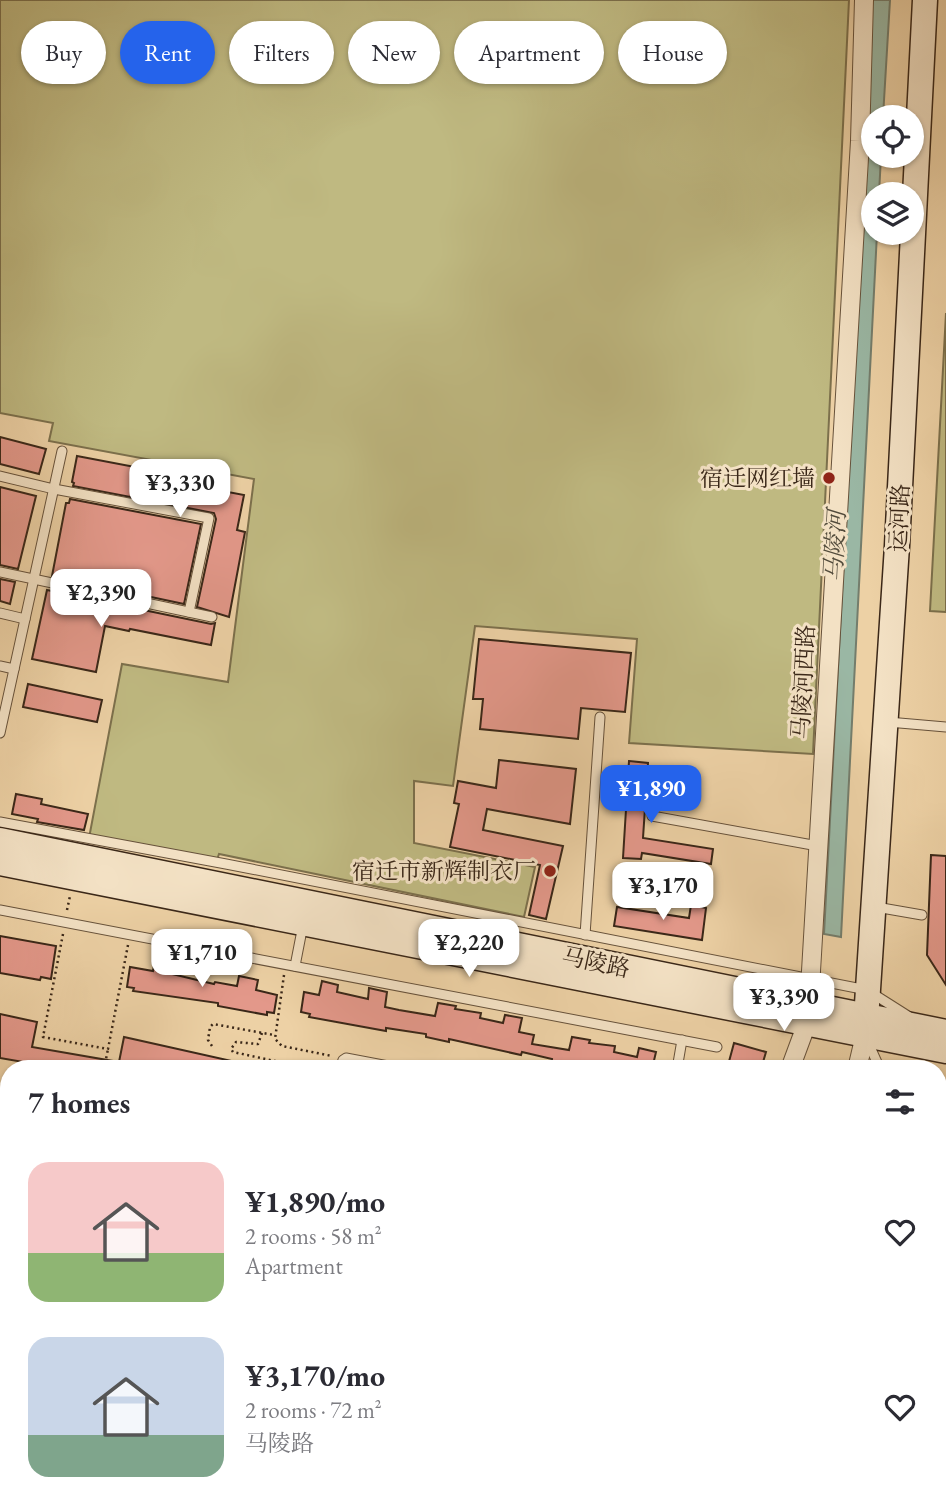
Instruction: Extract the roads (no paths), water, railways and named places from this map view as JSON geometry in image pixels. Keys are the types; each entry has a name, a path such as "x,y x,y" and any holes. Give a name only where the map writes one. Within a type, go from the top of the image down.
{"street":[{"name":"马陵河西路","path":"793,1060 808,1014 860,141 864,0"},
{"name":"运河路","path":"866,1026 887,722 925,0"},
{"name":"马陵路","path":"0,840 305,913"},
{"name":"马陵路","path":"0,863 305,913 866,1026 946,1051"},
{"name":"马陵路","path":"866,1026 937,1030"},
{"path":"859,1060 866,1026"}],"lane":[{"path":"0,732 62,451"},
{"path":"0,476 54,489 209,518 189,612"},
{"path":"0,572 212,617"},
{"path":"0,613 25,619"},
{"path":"0,666 14,669"},
{"path":"585,934 600,717"},
{"path":"887,722 946,727"},
{"path":"652,816 818,846"},
{"path":"0,822 867,990 937,1030"},
{"path":"873,906 922,915"},
{"path":"0,910 717,1047"},
{"path":"290,965 305,913"},
{"path":"866,1026 877,1060"},
{"path":"679,1060 682,1040"}],"place":[{"name":"宿迁网红墙","path":"829,478"},
{"name":"宿迁市新辉制衣厂","path":"550,871"}],"water label":[{"name":"马陵河","path":"835,546"}]}
